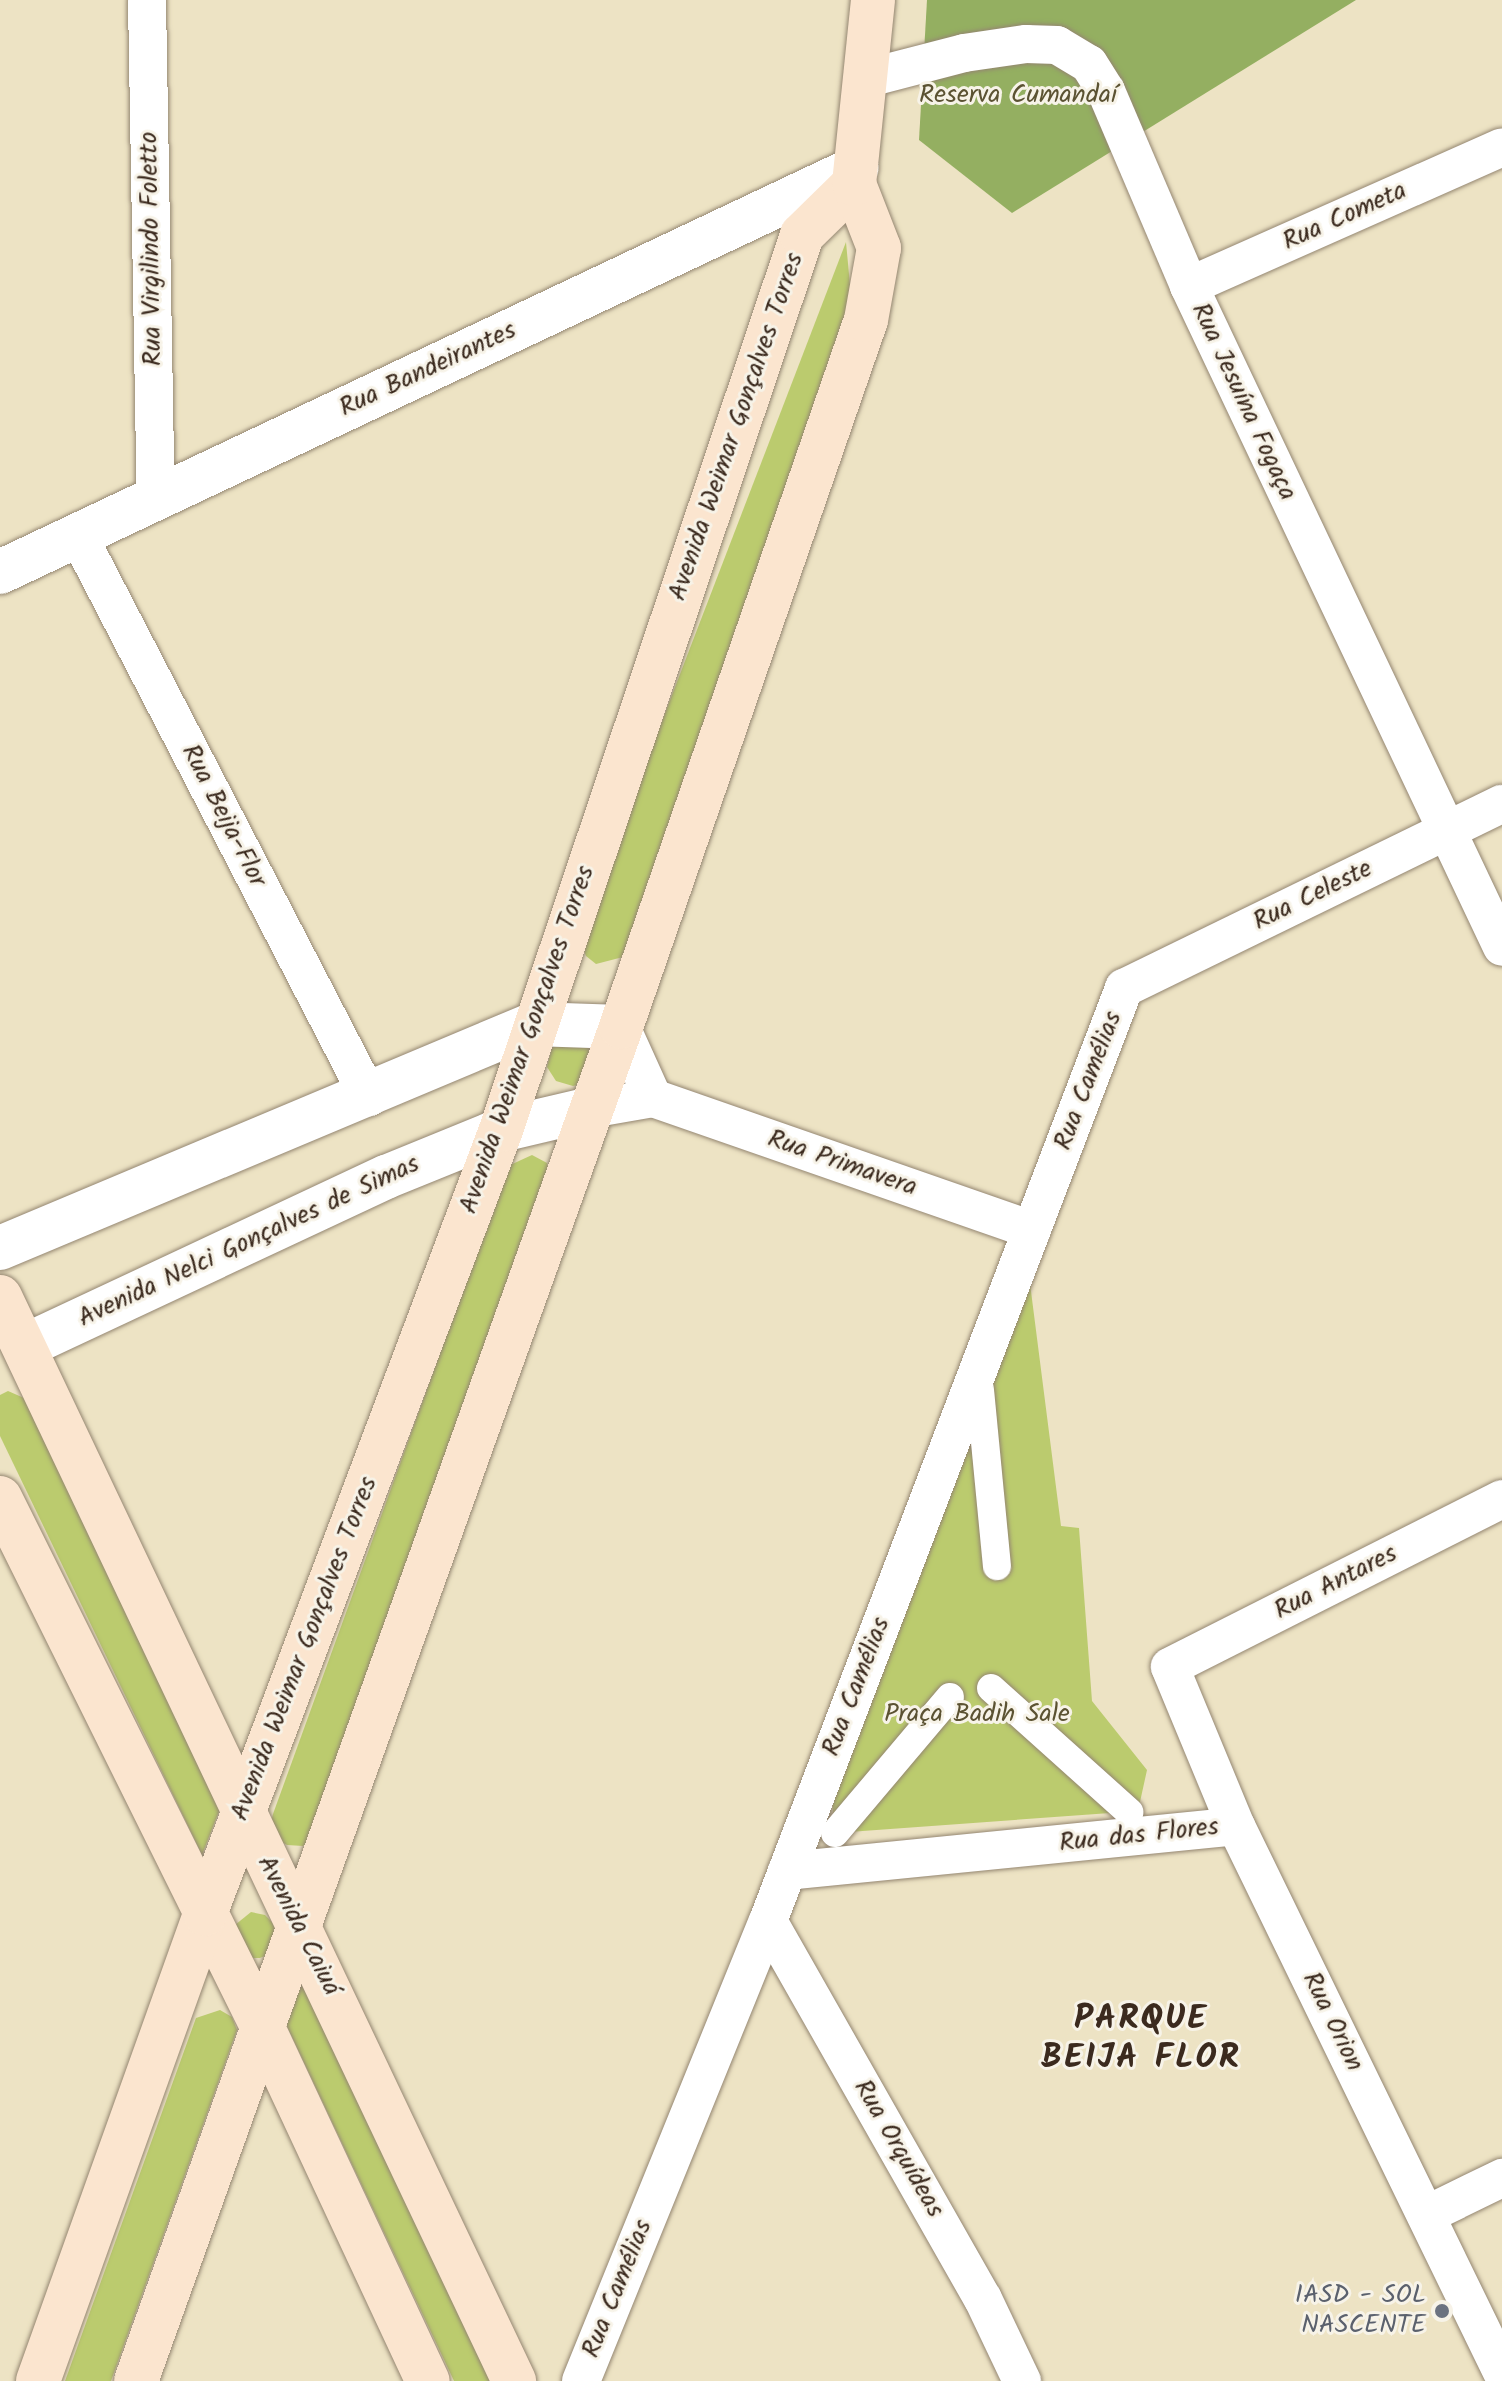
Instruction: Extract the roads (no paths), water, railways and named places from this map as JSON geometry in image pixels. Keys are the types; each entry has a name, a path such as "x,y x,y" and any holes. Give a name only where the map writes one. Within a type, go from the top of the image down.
{"main road":[{"path":"136,2381 621,1027 866,320 879,248 855,176 868,78 873,0"},
{"name":"Avenida Weimar Gonçalves Torres","path":"38,2381 205,1914 501,1130 534,1024 802,235 855,176"},
{"name":"Avenida Caiuá","path":"0,1297 12,1352 242,1816 299,1921 514,2381"},
{"path":"0,1498 264,2030 428,2381"}],"street":[{"name":"Rua Virgilindo Foletto","path":"147,0 156,498"},
{"name":"Rua Jesuína Fogaça","path":"868,78 964,53 1026,44 1057,45 1089,64 1106,91 1189,286 1502,947"},
{"name":"Rua Cometa","path":"1189,286 1502,147"},
{"name":"Rua Bandeirantes","path":"0,572 855,176"},
{"name":"Rua Beija-Flor","path":"78,535 369,1097"},
{"name":"Rua Celeste","path":"1124,988 1502,804"},
{"name":"Rua Camélias","path":"581,2381 768,1921 1124,988"},
{"path":"0,1248 369,1097 534,1024 621,1027 653,1098"},
{"name":"Rua Primavera","path":"590,1109 653,1098 1032,1230"},
{"name":"Avenida Nelci Gonçalves de Simas","path":"12,1352 386,1177 501,1130 590,1109"},
{"path":"980,1390 997,1566"},
{"name":"Rua Antares","path":"1170,1667 1502,1499"},
{"name":"Rua Orion","path":"1170,1667 1236,1826 1502,2372"},
{"path":"991,1688 1129,1812"},
{"path":"835,1833 950,1697"},
{"name":"Rua das Flores","path":"787,1871 1236,1826"},
{"name":"Rua Orquídeas","path":"768,1921 983,2299 1022,2381"},
{"path":"1426,2215 1502,2178"}],"place":[{"name":"IASD - SOL NASCENTE","path":"1442,2311"}],"district":[{"name":"PARQUE BEIJA FLOR","path":"1141,2038"}],"park label":[{"name":"Reserva Cumandaí","path":"1018,96"},
{"name":"Praça Badih Sale","path":"977,1715"}]}
